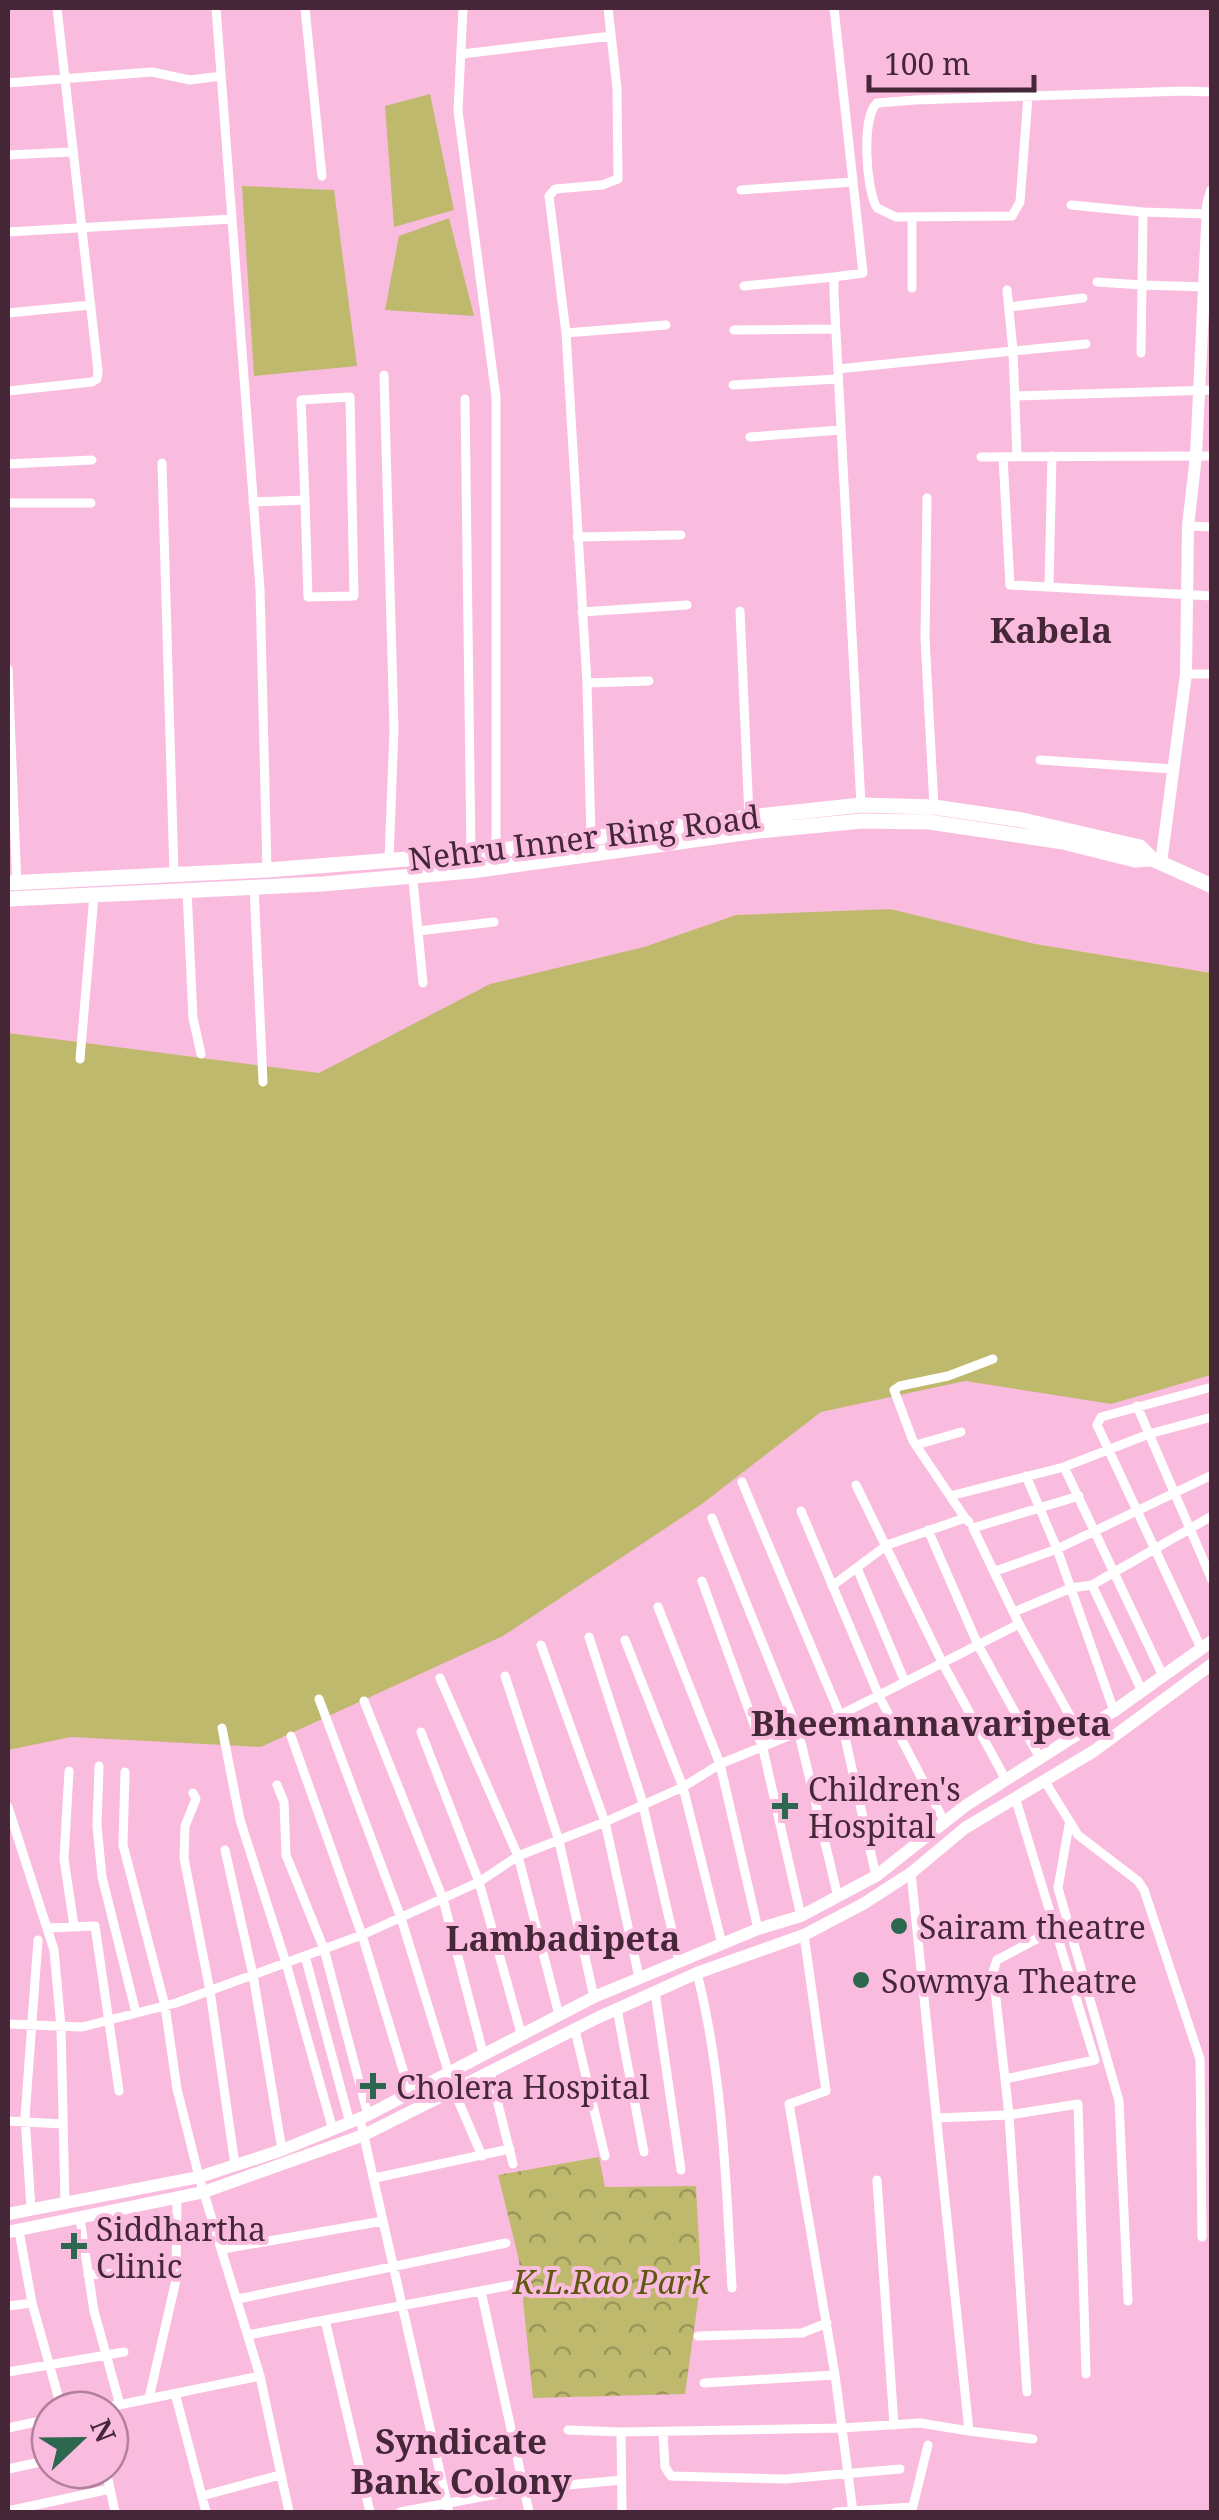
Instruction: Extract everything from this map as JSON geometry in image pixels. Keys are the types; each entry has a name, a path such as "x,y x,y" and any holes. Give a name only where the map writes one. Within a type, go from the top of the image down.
{"main road":[{"name":"Nehru Inner Ring Road","path":"12,891 174,874 471,854 749,816 862,805 934,807 1104,837 1140,847 1157,861 1212,886"},
{"name":"Nehru Inner Ring Road","path":"12,891 94,895 412,876 573,858 758,830 862,822 929,822 1157,861"}],"street":[{"path":"8,391 97,379 56,8"},
{"path":"216,8 260,589 267,870"},
{"path":"306,8 322,176"},
{"path":"463,8 458,111 496,397 496,851"},
{"path":"591,838 566,334 548,196 555,189 602,185 618,178 616,88 608,8"},
{"path":"744,286 862,273 834,8"},
{"path":"462,54 611,36"},
{"path":"8,84 152,72 190,80 221,76"},
{"path":"1028,96 1018,211 1003,218 912,217 884,213 872,200 867,118 872,106 915,100 1028,96 1212,92"},
{"path":"8,156 72,152"},
{"path":"742,190 853,182"},
{"path":"1157,861 1186,674 1188,526 1205,390 1207,214 1212,191"},
{"path":"1071,205 1207,214"},
{"path":"1141,353 1143,212"},
{"path":"912,217 912,288"},
{"path":"8,232 232,220"},
{"path":"834,277 862,805"},
{"path":"1097,282 1205,288"},
{"path":"1007,290 1017,456"},
{"path":"1009,307 1083,298"},
{"path":"8,313 90,305"},
{"path":"566,334 666,325"},
{"path":"734,330 835,329"},
{"path":"733,385 1086,344"},
{"path":"384,376 394,729 390,860"},
{"path":"1015,396 1205,390"},
{"path":"350,397 354,596 308,597 305,500 301,400 350,397"},
{"path":"465,399 471,854"},
{"path":"750,437 840,430"},
{"path":"1003,456 1010,585 1212,596"},
{"path":"1049,586 1052,456"},
{"path":"981,457 1212,456"},
{"path":"8,464 92,460"},
{"path":"162,463 174,874"},
{"path":"927,498 926,638 934,807"},
{"path":"253,502 305,500"},
{"path":"8,503 90,502"},
{"path":"1188,526 1212,527"},
{"path":"577,537 681,535"},
{"path":"582,612 687,605"},
{"path":"740,611 749,816"},
{"path":"8,669 12,891"},
{"path":"1186,674 1212,674"},
{"path":"586,683 649,681"},
{"path":"1040,760 1172,769"},
{"path":"410,859 423,983"},
{"path":"254,887 264,1082"},
{"path":"187,891 193,1018 201,1054"},
{"path":"80,1059 94,895"},
{"path":"418,931 494,922"},
{"path":"993,1359 948,1376 896,1387 894,1396 916,1445 973,1528 1019,1624 1080,1734"},
{"path":"8,2214 198,2177 282,2150 410,2094 594,1997 801,1916 876,1876 973,1801 1114,1712 1206,1644 1134,1510 1098,1420 1212,1387"},
{"path":"1137,1406 1212,1580"},
{"path":"950,1496 1064,1467 1149,1434 1212,1417"},
{"path":"916,1445 961,1432"},
{"path":"1064,1467 1164,1676"},
{"path":"996,1571 1057,1549 1212,1475"},
{"path":"1026,1476 1057,1549 1114,1712"},
{"path":"742,1482 840,1715 876,1876"},
{"path":"856,1485 943,1664 1006,1780"},
{"path":"973,1528 1079,1496"},
{"path":"801,1511 880,1696 944,1822"},
{"path":"1014,1612 1071,1588 1092,1585 1212,1516"},
{"path":"712,1518 798,1734 838,1896"},
{"path":"832,1586 887,1546 965,1518"},
{"path":"928,1530 978,1645 1040,1758"},
{"path":"857,1568 905,1682"},
{"path":"702,1581 763,1749 801,1916"},
{"path":"1092,1585 1142,1691"},
{"path":"658,1607 720,1764 758,1930"},
{"path":"8,2024 82,2027 107,2021 164,2006 362,1935 479,1882 518,1856 605,1822 683,1787 720,1764 840,1715 1019,1624"},
{"path":"589,1636 643,1805 679,1961"},
{"path":"624,1640 683,1787 722,1944"},
{"path":"541,1645 605,1822 639,1977"},
{"path":"56,2390 14,2232 204,2192 364,2135 654,1992 804,1935 911,1873 983,1817 1094,1751 1212,1664"},
{"path":"505,1676 560,1841 594,1997"},
{"path":"440,1678 518,1856 559,2015"},
{"path":"320,1700 401,1918 449,2074"},
{"path":"364,1701 443,1900 483,2053"},
{"path":"222,1728 240,1820 333,2130"},
{"path":"421,1732 479,1882 521,2033"},
{"path":"291,1736 362,1935 410,2094"},
{"path":"99,1766 102,1877 136,2013"},
{"path":"68,1770 64,1859 74,1926"},
{"path":"125,1772 123,1845 164,2006 198,2177 224,2249 260,2376 289,2512"},
{"path":"1044,1780 1069,1825 1144,1890 1197,2050 1202,2236"},
{"path":"277,1785 284,1802 286,1856 324,1949 359,2119"},
{"path":"193,1792 196,1799 185,1826 184,1858 210,1990 235,2164"},
{"path":"1005,2079 1095,2060 1015,1797"},
{"path":"973,1801 983,1817"},
{"path":"8,1807 54,1950 61,2027 65,2204"},
{"path":"1069,1825 1058,1888 1119,2101 1128,2301"},
{"path":"225,1850 252,1975 282,2150"},
{"path":"911,1873 969,2431"},
{"path":"48,1928 95,1926 119,2091"},
{"path":"1027,2392 1009,2115 994,1964 1057,1928"},
{"path":"804,1935 826,2091 790,2104 827,2323 853,2512"},
{"path":"31,2209 26,2122 38,1940"},
{"path":"305,1956 364,2135 448,2508"},
{"path":"697,1973 708,2017 722,2114 732,2288"},
{"path":"654,1992 681,2170"},
{"path":"617,2010 644,2152"},
{"path":"575,2030 605,2156"},
{"path":"490,2072 513,2164"},
{"path":"454,2090 482,2156"},
{"path":"937,2118 1009,2115 1078,2104 1086,2374"},
{"path":"8,2121 63,2124"},
{"path":"374,2178 510,2150"},
{"path":"877,2180 894,2425"},
{"path":"150,2398 177,2269 176,2199"},
{"path":"80,2219 88,2275 116,2390"},
{"path":"224,2249 383,2221"},
{"path":"238,2300 506,2243"},
{"path":"88,2275 177,2269"},
{"path":"248,2335 517,2284"},
{"path":"480,2291 529,2512"},
{"path":"8,2306 32,2303"},
{"path":"325,2320 370,2512"},
{"path":"698,2336 802,2333 827,2323"},
{"path":"8,2372 124,2352"},
{"path":"704,2383 835,2375"},
{"path":"130,2402 260,2376"},
{"path":"175,2393 206,2512"},
{"path":"568,2430 663,2432 938,2424 1033,2439"},
{"path":"621,2432 622,2512"},
{"path":"663,2432 664,2467 672,2476 786,2478 900,2470"},
{"path":"836,2512 912,2510 928,2445"},
{"path":"202,2496 280,2475"},
{"path":"400,2512 448,2508 524,2489 622,2480"},
{"path":"8,2510 105,2490"}],"green space":[{"path":"430,94 454,210 394,227 385,106"},
{"path":"242,186 334,190 357,366 254,376"},
{"path":"449,218 474,316 385,310 399,236"},
{"path":"890,909 1035,944 1211,973 1211,1375 1111,1404 965,1381 821,1412 702,1504 503,1636 261,1747 71,1737 8,1750 8,1033 319,1073 490,984 644,947 736,915"},
{"name":"K.L.Rao Park","path":"599,2157 605,2187 696,2186 701,2280 685,2394 533,2398 519,2260 498,2175"}],"place":[{"name":"Children's Hospital","path":"785,1806"},
{"name":"Sairam theatre","path":"899,1926"},
{"name":"Sowmya Theatre","path":"861,1980"},
{"name":"Cholera Hospital","path":"373,2086"},
{"name":"Siddhartha Clinic","path":"74,2246"}],"district":[{"name":"Kabela","path":"1051,629"},
{"name":"Bheemannavaripeta","path":"931,1722"},
{"name":"Lambadipeta","path":"563,1937"},
{"name":"Syndicate Bank Colony","path":"461,2460"}]}
